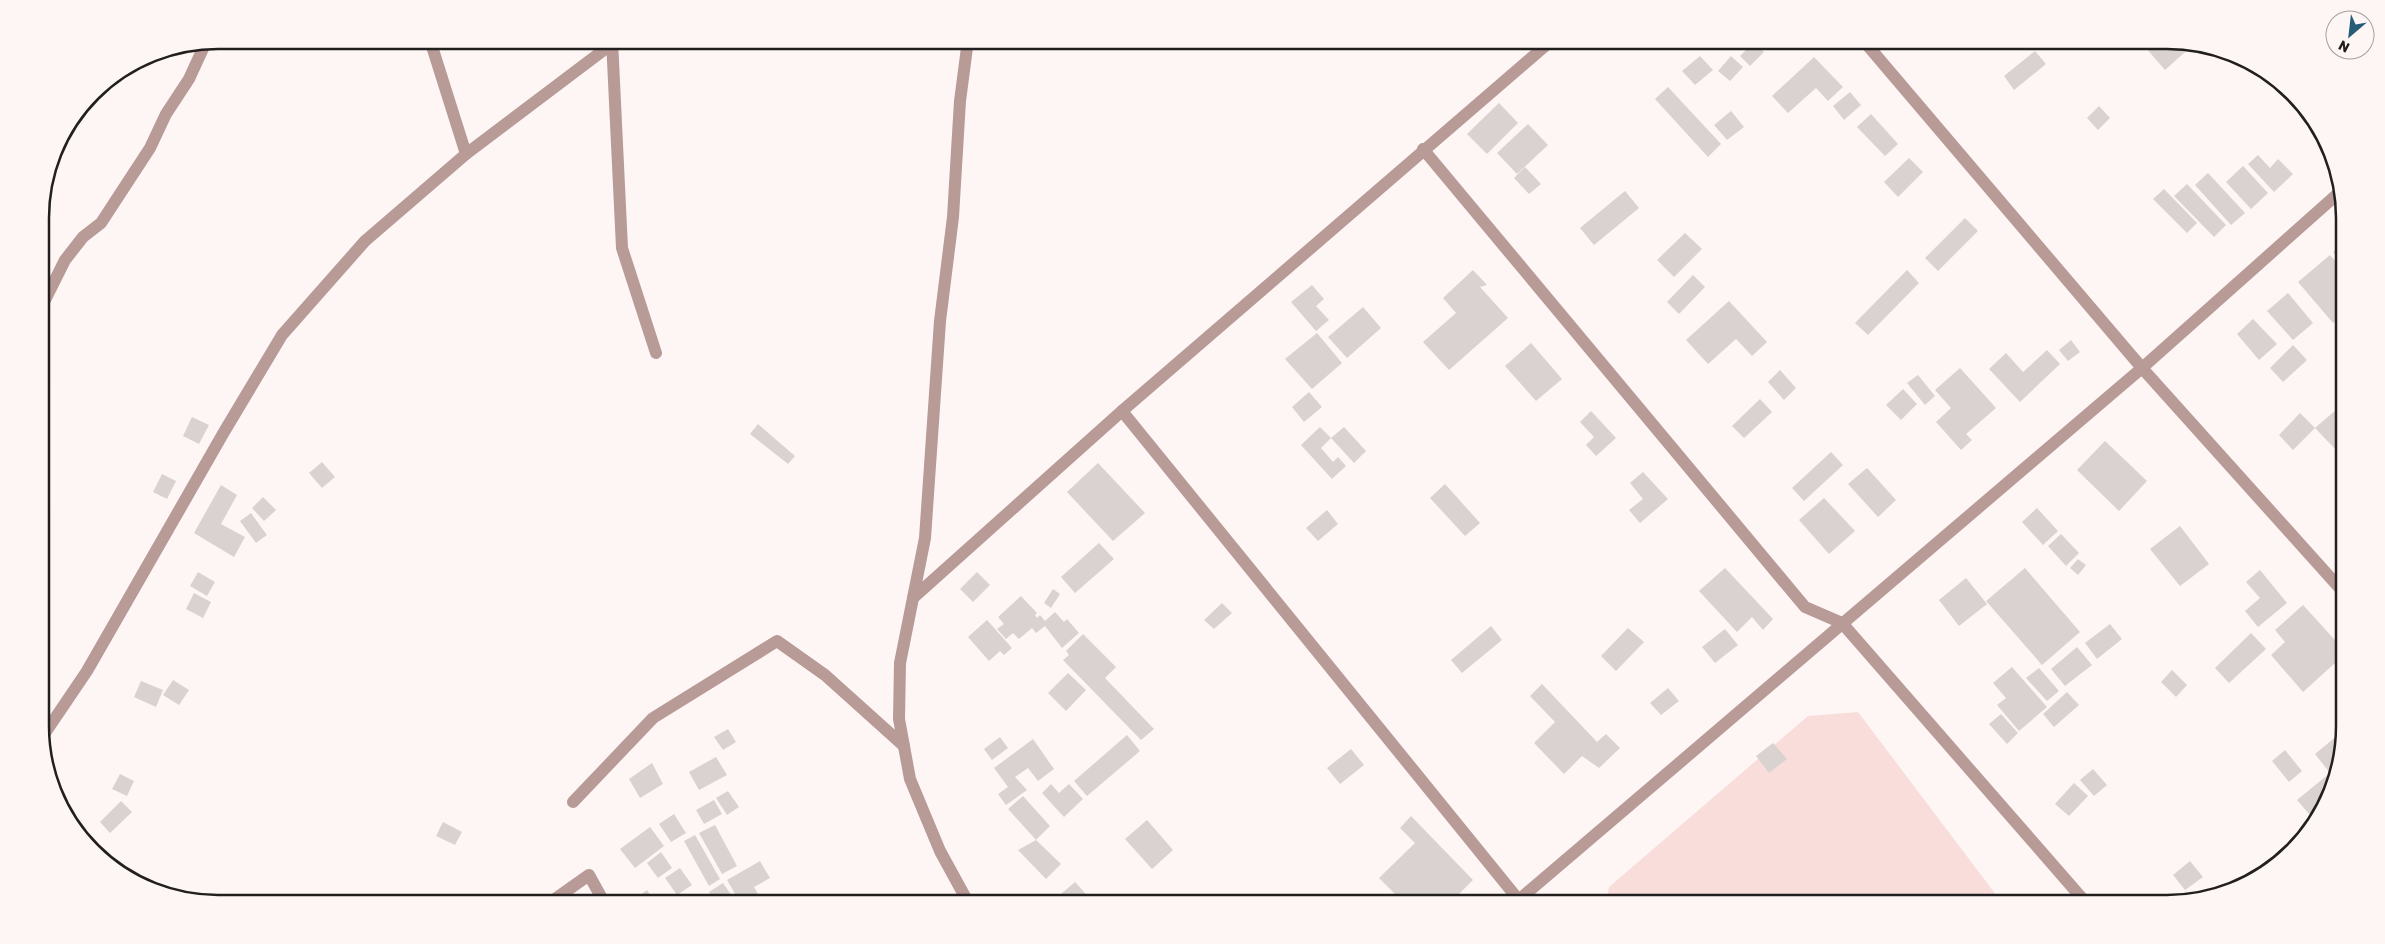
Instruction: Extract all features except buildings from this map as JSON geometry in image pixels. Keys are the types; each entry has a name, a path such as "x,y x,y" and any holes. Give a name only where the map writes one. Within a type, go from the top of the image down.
{"street":[{"path":"433,49 466,154"},
{"path":"49,727 87,671 282,335 365,241 466,154 604,49"},
{"path":"614,49 622,248 656,353"},
{"path":"963,895 940,851 910,779 899,719 900,663 925,538 940,321 953,217 960,101 967,49"},
{"path":"913,598 1122,411 1423,149 1541,49"},
{"path":"1871,49 2142,368 2336,584"},
{"path":"49,293 66,260 83,237 101,223 150,148 166,114 189,79 203,50"},
{"path":"1423,149 1805,607 1842,624 2079,895"},
{"path":"1526,895 2142,368 2335,196"},
{"path":"1122,411 1512,895"},
{"path":"573,802 653,718 777,641 825,675 904,746"},
{"path":"561,895 589,875 600,895"}],"shaded area":[{"path":"1858,712 1996,895 1608,895 1609,887 1808,716"}]}
